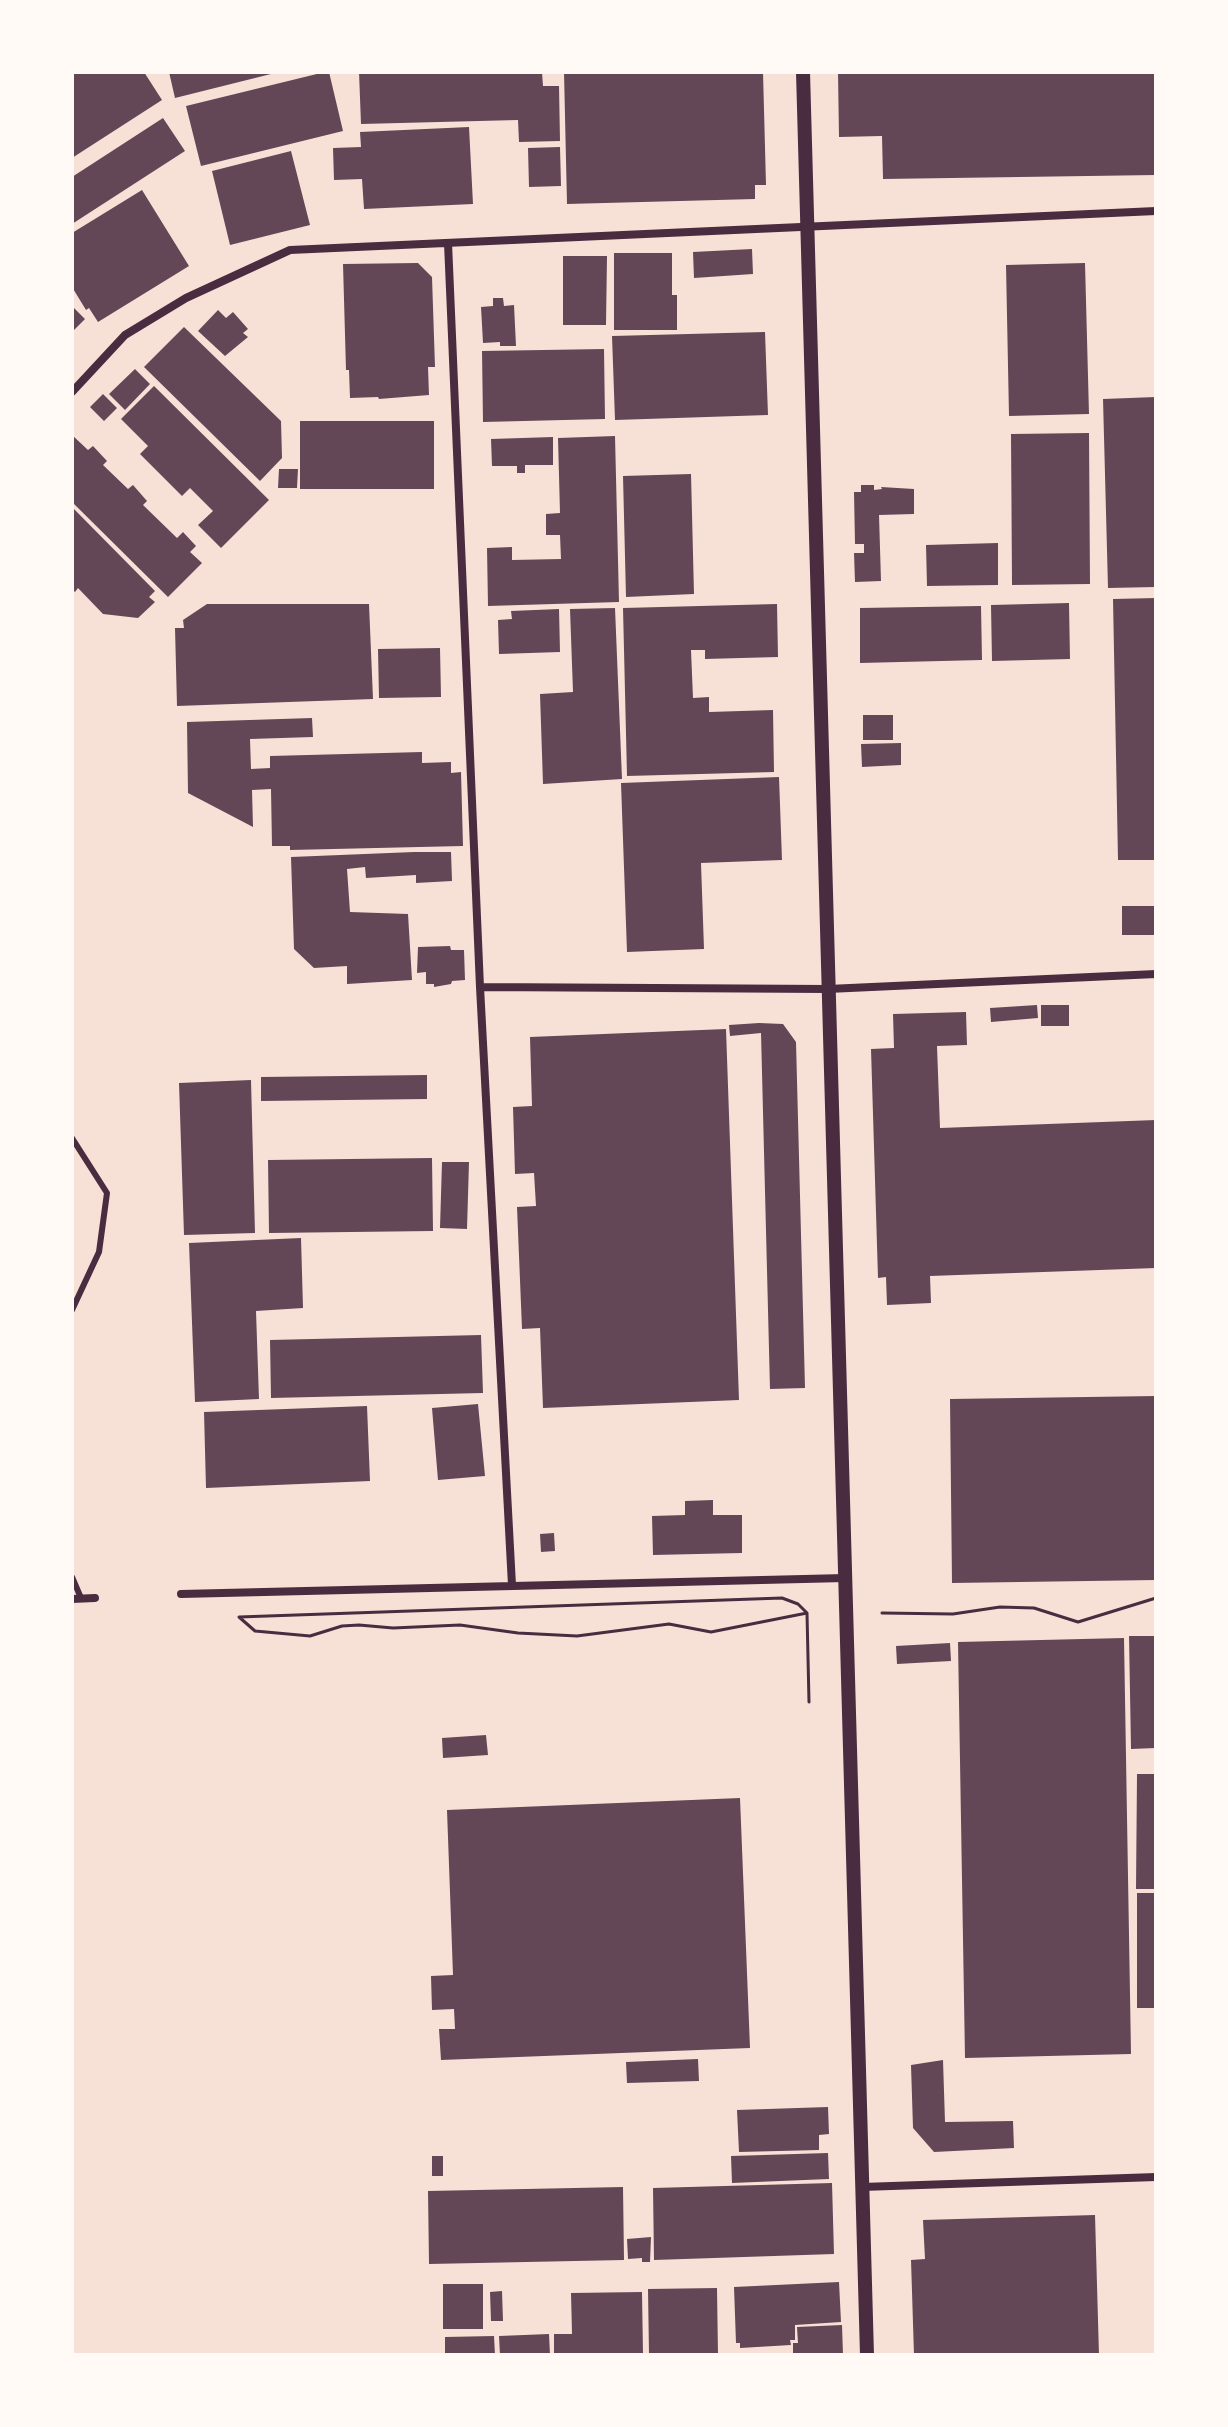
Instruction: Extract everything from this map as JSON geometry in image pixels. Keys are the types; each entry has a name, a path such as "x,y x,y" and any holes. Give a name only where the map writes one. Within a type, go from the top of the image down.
{"street":[{"path":"803,72 867,2355"},
{"path":"72,392 125,335 186,298 290,250 1156,211"},
{"path":"448,243 480,987 512,1585"},
{"path":"480,987 828,989 1156,974"},
{"path":"181,1594 845,1578"},
{"path":"76,1599 95,1598"},
{"path":"862,2187 1156,2177"}],"lane":[{"path":"72,1138 107,1193 99,1252 72,1310"},
{"path":"72,1577 76,1599"}],"path":[{"path":"807,1613 711,1632 669,1624 577,1636 518,1633 460,1625 393,1628 342,1626 310,1636 255,1631 239,1617 782,1598 798,1604 807,1613 809,1702"},
{"path":"882,1613 953,1614 1000,1607 1034,1608 1078,1622 1156,1598"}],"building":[{"path":"72,72 144,72 162,100 72,158"},
{"path":"169,72 275,72 275,73 175,98"},
{"path":"329,72 343,131 201,166 186,106"},
{"path":"359,72 542,72 543,86 559,86 560,141 519,142 518,120 361,124"},
{"path":"564,72 763,72 766,185 755,185 755,199 567,204"},
{"path":"838,72 1156,72 1156,175 883,179 882,136 839,137"},
{"path":"163,118 185,151 72,224 72,177"},
{"path":"469,127 473,204 364,209 362,179 334,180 333,148 361,147 360,132"},
{"path":"560,147 561,186 529,187 528,148"},
{"path":"291,151 310,225 230,245 212,171"},
{"path":"142,190 189,266 98,322 89,308 86,310 72,287 72,233"},
{"path":"752,249 753,274 694,278 693,252"},
{"path":"614,253 672,253 672,295 677,295 677,330 614,330"},
{"path":"563,256 607,256 606,325 563,325"},
{"path":"418,263 432,277 435,367 428,367 429,395 350,398 349,370 346,370 343,264"},
{"path":"1085,263 1089,414 1009,416 1006,265"},
{"path":"493,298 503,298 504,306 514,305 516,346 500,346 500,342 483,343 481,307 493,306"},
{"path":"72,306 85,319 72,332"},
{"path":"218,310 226,318 233,312 248,329 243,333 248,337 225,356 198,331"},
{"path":"184,327 281,421 282,458 260,481 144,367"},
{"path":"765,332 768,415 615,420 612,336"},
{"path":"604,349 605,419 483,422 482,351"},
{"path":"135,369 150,384 125,410 109,394"},
{"path":"154,386 269,500 221,548 198,525 213,511 190,488 182,496 140,454 148,446 121,419"},
{"path":"103,394 117,408 104,421 90,407"},
{"path":"1156,397 1156,587 1108,588 1103,399"},
{"path":"300,421 434,421 434,489 300,489"},
{"path":"1089,433 1090,584 1012,585 1011,434"},
{"path":"72,435 88,450 93,446 107,461 103,465 128,489 133,485 147,501 143,505 177,538 183,532 196,546 190,552 202,563 168,597 72,502"},
{"path":"615,436 619,602 488,606 487,548 512,547 512,560 561,559 560,535 546,535 546,514 560,513 558,438"},
{"path":"553,437 553,465 525,465 525,473 517,473 517,466 492,466 491,439"},
{"path":"279,469 298,469 297,488 278,488"},
{"path":"691,474 694,594 626,597 623,476"},
{"path":"861,485 874,485 874,490 881,487 914,489 914,514 879,515 881,581 855,582 854,553 864,553 864,544 855,544 854,492 861,492"},
{"path":"72,507 155,591 149,597 155,602 138,618 103,614 78,588 75,592 72,589"},
{"path":"998,543 998,585 927,586 926,545"},
{"path":"1156,598 1156,860 1118,860 1113,599"},
{"path":"1069,603 1070,659 992,661 991,605"},
{"path":"207,604 369,604 373,699 177,706 175,628 184,628 183,620"},
{"path":"777,604 778,657 705,659 705,650 691,650 693,698 709,697 709,712 773,710 774,772 627,776 623,608"},
{"path":"981,606 982,660 860,663 860,608"},
{"path":"615,608 622,779 543,784 540,694 573,692 570,609"},
{"path":"559,609 560,652 499,654 498,620 512,619 511,611"},
{"path":"440,648 441,697 379,698 378,649"},
{"path":"863,715 893,715 893,740 863,740"},
{"path":"312,718 313,737 250,739 251,769 270,768 270,756 422,752 422,763 451,762 451,773 461,772 463,846 290,850 290,846 272,846 271,789 252,790 253,827 188,793 187,722"},
{"path":"901,743 901,765 862,767 861,744"},
{"path":"779,777 782,860 701,863 704,949 627,952 621,783"},
{"path":"451,852 452,881 416,883 416,875 366,878 365,867 347,869 350,912 408,914 412,980 347,984 347,966 314,968 294,949 291,857"},
{"path":"1122,906 1156,906 1156,935 1122,935"},
{"path":"450,946 451,950 464,950 465,980 434,987 434,984 426,984 426,972 417,973 418,947"},
{"path":"1037,1005 1038,1018 991,1022 990,1008"},
{"path":"1041,1005 1069,1005 1069,1026 1041,1026"},
{"path":"966,1012 967,1045 937,1046 940,1128 1156,1120 1156,1268 930,1276 931,1303 887,1305 886,1277 878,1278 871,1049 894,1048 893,1014"},
{"path":"783,1024 796,1042 805,1388 770,1389 761,1033 730,1036 729,1025"},
{"path":"726,1029 739,1400 543,1408 540,1328 522,1329 517,1207 536,1206 534,1173 515,1174 513,1107 532,1106 530,1037"},
{"path":"427,1075 427,1099 261,1101 261,1077"},
{"path":"251,1080 255,1233 184,1235 179,1083"},
{"path":"432,1158 433,1231 269,1233 268,1160"},
{"path":"442,1162 469,1162 467,1229 440,1228"},
{"path":"301,1238 303,1308 256,1311 259,1399 195,1402 189,1243"},
{"path":"481,1335 483,1393 271,1398 270,1340"},
{"path":"1156,1396 1156,1580 952,1583 950,1399"},
{"path":"478,1404 485,1476 438,1480 432,1408"},
{"path":"367,1406 370,1481 206,1488 204,1412"},
{"path":"713,1500 713,1515 742,1515 742,1553 653,1555 652,1516 685,1515 685,1501"},
{"path":"554,1533 555,1551 541,1552 540,1534"},
{"path":"1129,1636 1156,1636 1156,1748 1131,1749"},
{"path":"1124,1638 1131,2054 965,2058 958,1642"},
{"path":"950,1643 951,1661 897,1664 896,1646"},
{"path":"486,1735 488,1755 443,1758 442,1738"},
{"path":"1137,1774 1156,1774 1156,1889 1136,1889"},
{"path":"740,1798 750,2048 441,2060 439,2029 455,2029 454,2009 432,2010 431,1976 453,1975 447,1810"},
{"path":"1137,1893 1156,1893 1156,2008 1137,2008"},
{"path":"698,2059 699,2081 627,2083 626,2062"},
{"path":"943,2060 945,2122 1013,2121 1014,2148 934,2152 913,2128 911,2065"},
{"path":"828,2107 829,2134 819,2135 819,2150 739,2152 737,2110"},
{"path":"828,2153 829,2179 732,2183 731,2156"},
{"path":"432,2156 443,2156 443,2176 432,2176"},
{"path":"832,2183 834,2254 654,2260 653,2188"},
{"path":"623,2187 624,2260 429,2264 428,2191"},
{"path":"1095,2215 1099,2355 914,2355 911,2260 925,2259 923,2220"},
{"path":"651,2237 650,2262 642,2262 642,2258 628,2259 627,2239"},
{"path":"839,2282 841,2322 795,2325 795,2340 790,2340 791,2345 740,2348 740,2343 736,2343 734,2287"},
{"path":"443,2284 483,2284 483,2329 443,2329"},
{"path":"717,2288 718,2355 649,2355 648,2289"},
{"path":"502,2291 503,2321 491,2321 490,2292"},
{"path":"642,2292 643,2355 554,2355 554,2334 572,2334 571,2293"},
{"path":"842,2325 843,2355 793,2355 793,2343 798,2343 797,2327"},
{"path":"549,2334 550,2355 500,2355 499,2336"},
{"path":"494,2336 495,2355 445,2355 445,2337"}]}
